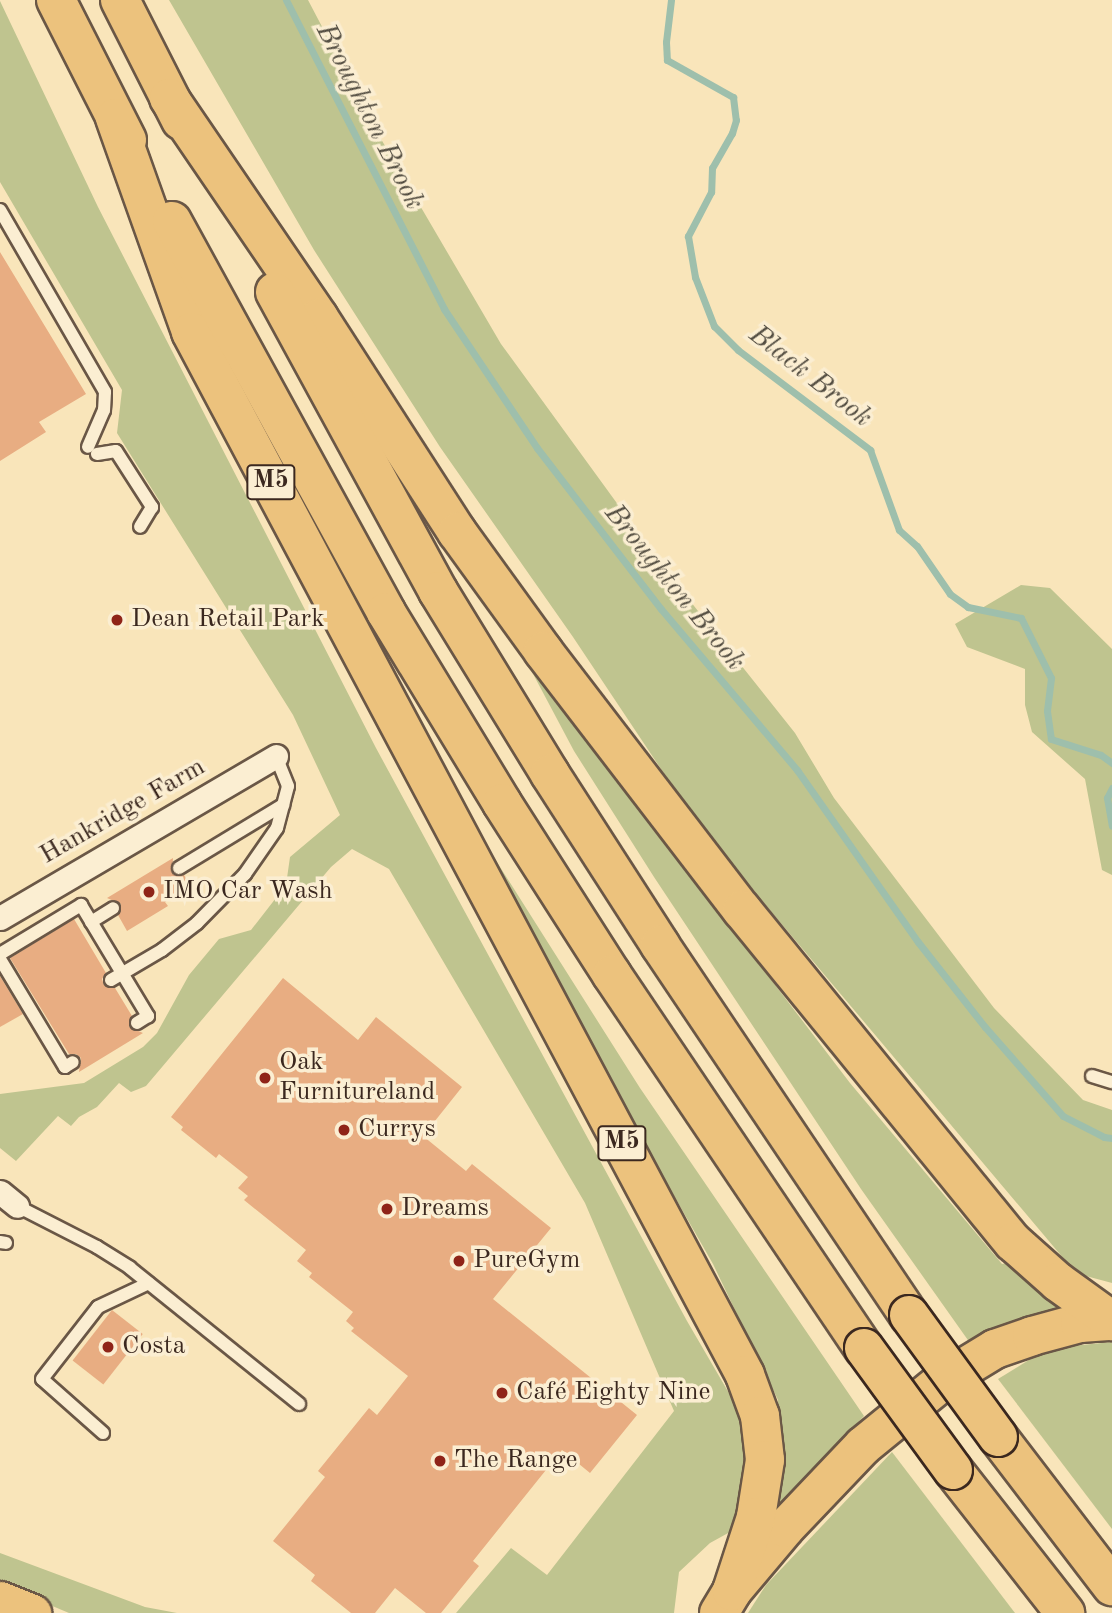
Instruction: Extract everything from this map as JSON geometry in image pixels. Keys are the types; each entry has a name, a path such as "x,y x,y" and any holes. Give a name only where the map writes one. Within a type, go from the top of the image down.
{"highway":[{"name":"M5","path":"56,0 116,118 386,612 502,803 612,975 864,1348 953,1470 1065,1613"},
{"path":"120,0 169,98 438,591 660,945 909,1315 1112,1586"},
{"path":"169,98 319,318 457,533 543,651 725,888 1013,1242 1058,1282 1112,1321"},
{"name":"M5","path":"116,118 191,332 745,1375 760,1416 765,1460 756,1517 725,1602"},
{"path":"725,1602 785,1528 863,1446 944,1380 995,1349 1032,1336 1080,1323 1112,1321"}],"main road":[{"path":"0,1600 33,1613"}],"street":[{"name":"Hankridge Farm","path":"0,918 276,756"}],"lane":[{"path":"0,210 103,386 104,410 92,451 116,451 152,507 140,527"},
{"path":"117,976 162,950 197,923 245,874 277,828 288,786 276,756"},
{"path":"179,868 283,804"},
{"path":"73,1062 65,1067 61,1050 7,964 81,905 86,923 98,946 124,989 140,1002 148,1016 137,1023"},
{"path":"86,923 113,908"},
{"path":"128,1009 140,1002"},
{"path":"1092,1076 1112,1082"},
{"path":"8,1199 97,1247 149,1283 299,1404"},
{"path":"103,1433 42,1379 98,1307 149,1283"}],"green space":[{"path":"169,0 308,0 381,139 501,344 667,572 795,733 834,798 994,1008 1083,1100 1112,1110 1112,1283 1086,1276 1064,1259 699,826 573,637 440,447 314,250"},
{"path":"0,1 98,207 376,748 687,1321 744,1419 748,1466 740,1509 730,1532 710,1543 679,1572 674,1613 456,1613 511,1548 547,1575 674,1411 585,1203 389,869 352,849 331,867 146,1086 131,1092 119,1083 97,1107 79,1117 71,1126 58,1116 16,1161 0,1148 0,1094 84,1083 143,1047 157,1033 189,975 219,939 251,930 286,885 290,857 340,815 293,715 117,433 122,390 0,182"},
{"path":"1021,585 1050,588 1112,649 1112,875 1102,870 1085,779 1032,732 1025,705 1025,669 967,647 955,624"},
{"path":"523,655 850,1083 1002,1264 1007,1263 1059,1308 1011,1322 970,1343 861,1189 654,877 574,751"},
{"path":"469,818 640,1088 864,1416 773,1512 778,1400 713,1264 621,1103"},
{"path":"1112,1342 1112,1529 998,1379 1032,1358 1061,1347"},
{"path":"892,1452 1015,1613 748,1613 766,1585"},
{"path":"0,1553 145,1607 177,1613 69,1613 0,1584"}],"building":[{"path":"0,252 86,394 39,422 46,432 0,461"},
{"name":"IMO Car Wash","path":"173,858 172,873 184,875 191,886 165,902 168,906 127,931 118,915 121,904 107,898"},
{"path":"74,919 106,973 102,979 104,985 115,988 132,1016 129,1027 143,1033 79,1072 81,1058 76,1054 69,1054 10,958"},
{"path":"0,976 23,1014 0,1027"},
{"path":"283,978 358,1040 376,1017 462,1087 423,1136 466,1171 472,1164 551,1228 493,1299 637,1415 590,1473 562,1450 473,1561 479,1566 441,1613 426,1613 395,1588 375,1613 351,1613 311,1581 315,1575 273,1541 325,1477 318,1471 369,1408 377,1415 408,1376 351,1331 354,1328 346,1321 353,1312 309,1277 312,1273 297,1261 306,1250 244,1200 248,1196 238,1188 248,1177 219,1154 216,1158 181,1130 183,1127 171,1117"},
{"name":"Costa","path":"112,1310 143,1334 103,1384 73,1360"}],"waterway":[{"name":"Broughton Brook","path":"286,0 444,309 537,448 661,609 797,770 918,942 985,1027 1063,1116 1104,1137 1112,1138"},
{"name":"Black Brook","path":"671,0 666,42 667,60 733,97 736,120 732,133 712,168 711,192 688,236 695,277 714,326 738,350 870,450 899,530 917,546 950,594 968,607 1021,618 1051,678 1047,711 1051,739 1101,755 1112,763"},
{"name":"Black Brook","path":"1112,788 1107,798 1112,826"}],"place":[{"name":"Dean Retail Park","path":"117,620"},
{"name":"IMO Car Wash","path":"149,892"},
{"name":"Oak Furnitureland","path":"265,1078"},
{"name":"Currys","path":"344,1130"},
{"name":"Dreams","path":"387,1209"},
{"name":"PureGym","path":"459,1261"},
{"name":"Costa","path":"108,1347"},
{"name":"Café Eighty Nine","path":"502,1393"},
{"name":"The Range","path":"440,1461"}]}
